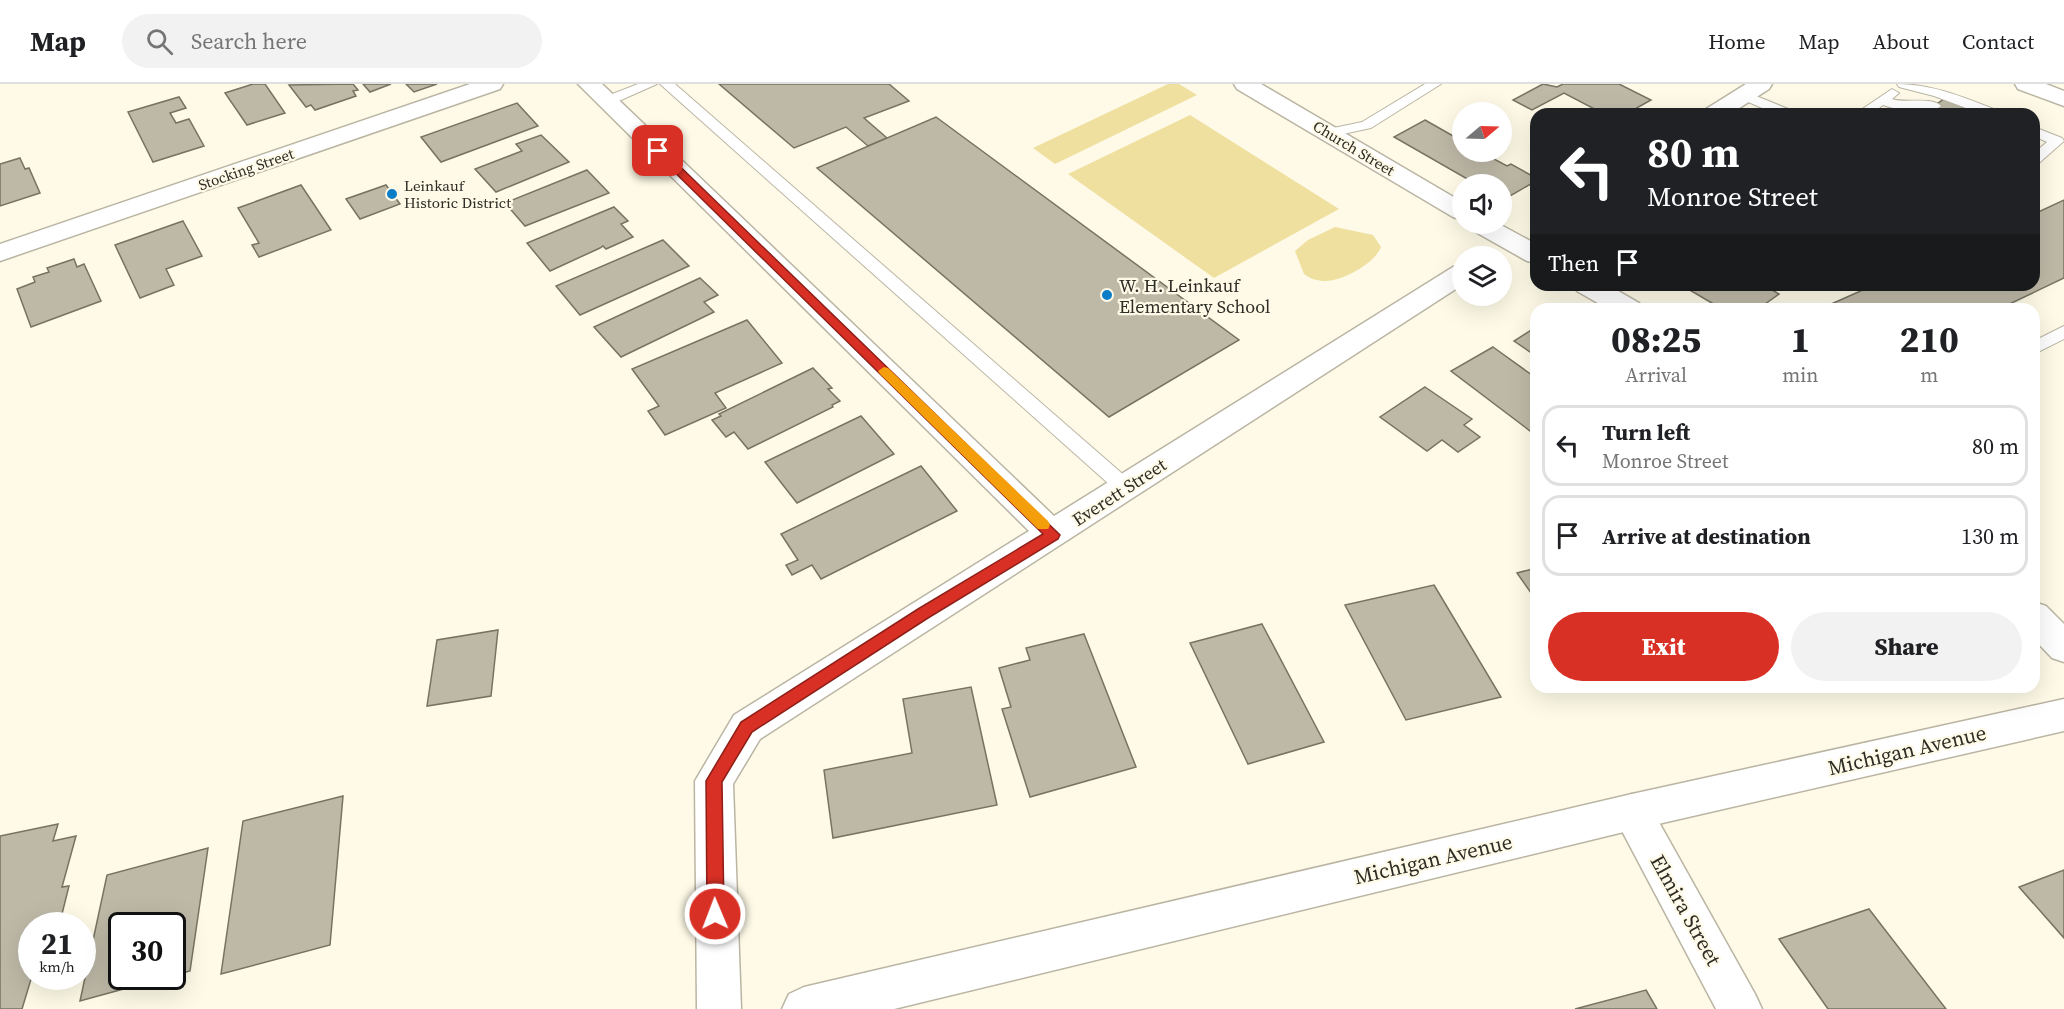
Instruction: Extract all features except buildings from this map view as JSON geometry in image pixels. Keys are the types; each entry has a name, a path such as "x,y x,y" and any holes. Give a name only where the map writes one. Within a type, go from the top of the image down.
{"street":[{"name":"Stocking Street","path":"0,253 492,84"},
{"name":"Church Street","path":"1245,84 1452,206"},
{"path":"2026,84 2064,99"},
{"path":"1723,108 1753,89"},
{"path":"598,93 1053,535"},
{"path":"1505,246 1530,230"},
{"path":"1498,234 1530,252"},
{"name":"Everett Street","path":"719,1009 714,781 747,727 923,614 1053,535 1452,279"},
{"path":"1598,291 1618,303"},
{"path":"2040,622 2064,647"},
{"name":"Michigan Avenue","path":"804,1009 1632,812 2064,715"},
{"name":"Elmira Street","path":"1632,812 1740,1009"}],"lane":[{"path":"598,93 650,84"},
{"path":"667,84 1126,488"},
{"path":"1329,133 1366,125 1434,84"},
{"path":"1871,108 1904,84 1939,93 1978,108"},
{"path":"1753,89 1780,108"},
{"path":"1882,100 1900,108"},
{"path":"1919,108 1934,106"},
{"path":"2040,133 2060,139"},
{"path":"2040,155 2060,139"},
{"path":"2040,345 2064,332"}],"shaded area":[{"path":"1168,84 1179,84 1197,95 1055,164 1033,148"},
{"path":"1190,115 1339,209 1214,278 1068,174"},
{"path":"1335,227 1373,235 1381,247 1365,265 1341,278 1326,281 1309,277 1304,274 1295,251 1308,240"}],"slow traffic":[{"path":"884,371 1043,525"}],"place":[{"name":"Leinkauf Historic District","path":"392,194"},
{"name":"W. H. Leinkauf Elementary School","path":"1107,295"}],"route":[{"path":"658,151 1053,535 923,614 747,727 714,781 715,914"}]}
